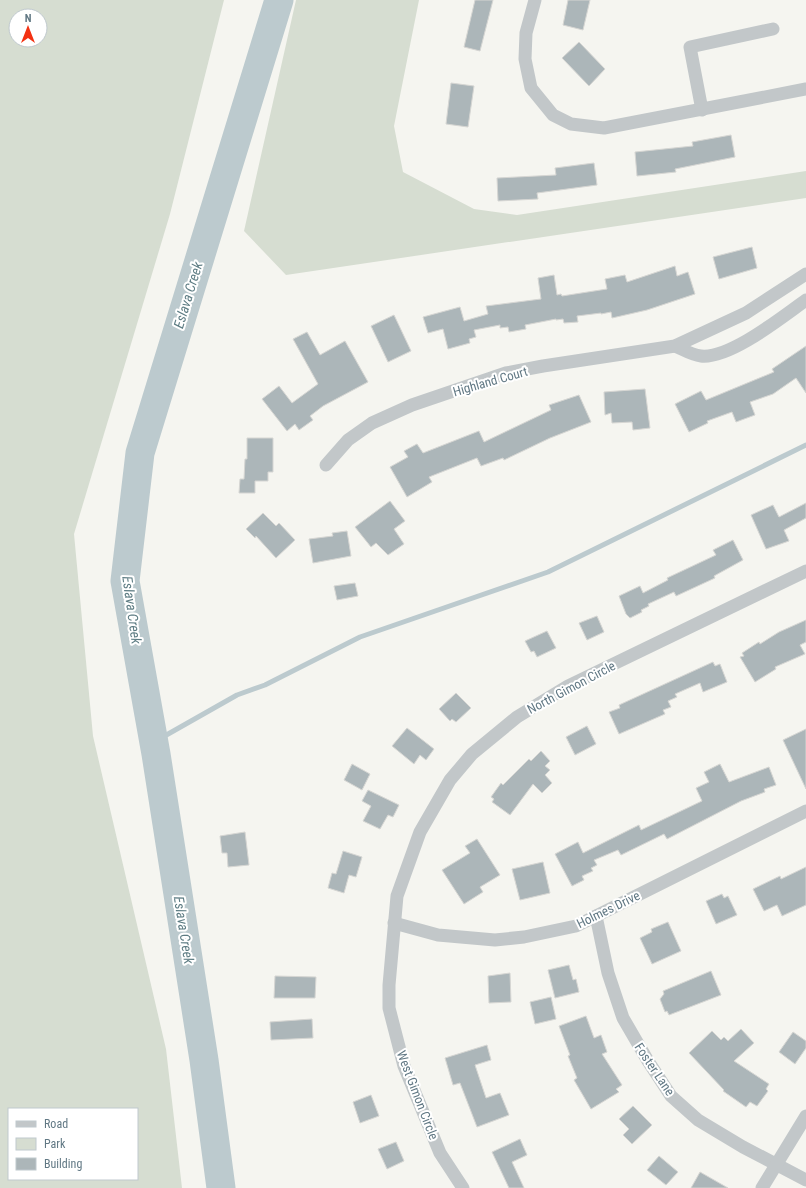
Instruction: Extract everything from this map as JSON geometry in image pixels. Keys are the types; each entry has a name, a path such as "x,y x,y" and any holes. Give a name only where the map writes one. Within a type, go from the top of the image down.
{"street":[{"path":"535,0 526,33 525,59 531,88 553,115 571,124 604,128 806,89"},
{"path":"702,110 690,47 773,29"},
{"name":"Highland Court","path":"326,465 348,440 372,422 412,405 506,373 674,346 746,313 806,274"},
{"name":"Highland Court","path":"674,346 701,356 718,353 748,341 806,300"},
{"name":"North Gimon Circle","path":"394,923 397,896 420,832 450,780 472,754 517,717 568,686 806,571"},
{"name":"Holmes Drive","path":"394,923 438,935 495,940 524,937 576,926 806,811"},
{"name":"Foster Lane","path":"596,916 608,973 623,1018 648,1061 672,1096 698,1120 806,1180"},
{"name":"West Gimon Circle","path":"394,923 389,985 389,1008 404,1066 440,1153 464,1188"},
{"path":"762,1188 806,1116"}],"green space":[{"path":"0,0 224,0 170,214 74,534 93,736 166,1049 182,1188 0,1188"},
{"path":"296,0 419,0 394,126 403,172 474,209 517,215 806,171 806,198 286,275 244,231"}],"building":[{"path":"475,0 493,0 480,51 464,47"},
{"path":"568,0 590,0 583,30 563,25"},
{"path":"579,42 605,69 589,86 562,58"},
{"path":"451,83 474,86 468,127 446,124"},
{"path":"731,135 735,157 675,169 676,172 637,176 635,152 693,146 692,142"},
{"path":"594,163 597,185 537,193 538,199 498,201 497,178 556,175 555,168"},
{"path":"752,247 757,268 719,279 713,257"},
{"path":"675,266 677,276 688,272 695,294 647,310 612,318 611,312 577,316 578,322 564,323 563,319 556,319 525,325 526,329 509,332 508,327 500,328 500,325 474,330 476,337 469,339 470,343 448,349 443,329 428,333 423,317 460,307 464,321 488,314 486,306 541,299 538,278 554,275 557,295 561,294 562,296 607,289 605,279 625,275 627,282"},
{"path":"394,315 411,351 388,362 371,326"},
{"path":"307,332 320,355 345,341 368,382 323,406 310,416 313,420 299,430 295,424 287,431 262,399 279,386 292,403 318,384 293,339"},
{"path":"806,346 806,393 796,378 773,394 750,402 755,415 736,422 732,412 707,421 708,423 689,432 675,404 701,391 706,400 774,372 772,369"},
{"path":"645,389 650,428 633,430 632,422 612,423 611,413 605,415 604,392"},
{"path":"579,395 591,422 550,438 504,460 503,458 481,466 477,458 429,477 432,482 407,497 390,467 408,457 404,451 417,444 423,453 479,431 484,442 551,410 549,405"},
{"path":"247,438 273,438 273,472 268,472 268,481 255,481 255,493 239,493 240,479 244,479 245,459 247,459"},
{"path":"390,501 405,521 394,529 404,544 388,555 376,543 371,547 355,527"},
{"path":"806,503 806,518 784,530 789,541 766,549 751,515 773,505 779,517"},
{"path":"263,513 276,526 279,523 295,540 276,558 256,536 255,538 246,529"},
{"path":"347,531 351,556 313,563 309,539 333,536 332,533"},
{"path":"733,540 743,560 714,576 715,578 676,596 674,592 648,604 649,606 641,610 642,612 630,618 626,614 619,596 640,586 643,593 668,580 667,578 716,555 713,550"},
{"path":"355,583 358,596 337,600 334,586"},
{"path":"597,616 604,632 587,640 579,623"},
{"path":"806,620 806,642 800,645 805,654 775,667 776,669 755,682 740,657 744,656 742,653 759,642 760,644 779,632"},
{"path":"547,631 556,648 537,657 534,651 531,652 525,641"},
{"path":"713,662 715,666 720,664 727,682 703,692 700,683 675,694 677,697 668,701 671,707 663,710 665,714 619,734 609,712 620,708 619,705"},
{"path":"456,693 471,708 456,722 452,719 450,721 439,709"},
{"path":"587,726 596,744 575,755 566,737"},
{"path":"407,728 434,749 426,760 420,755 414,764 392,746"},
{"path":"806,729 806,789 783,740"},
{"path":"541,751 550,761 545,766 550,770 545,775 552,783 542,793 533,784 510,815 492,802 494,799 491,797 501,783 503,785 529,759 531,761"},
{"path":"352,764 370,774 362,790 344,780"},
{"path":"720,764 729,782 769,767 776,785 764,789 765,792 741,801 667,839 664,834 621,855 618,850 594,860 597,865 591,868 593,871 582,876 584,880 572,886 555,854 578,842 583,853 639,825 641,830 702,801 696,788 709,782 704,772"},
{"path":"368,790 399,805 393,817 388,815 380,829 363,821 371,806 362,801"},
{"path":"245,832 249,865 228,867 227,853 222,853 220,836"},
{"path":"477,839 500,875 480,887 483,892 464,904 442,870 470,853 465,846"},
{"path":"343,851 362,857 356,877 349,875 344,893 328,888 332,873 336,874"},
{"path":"543,862 550,893 520,900 512,869"},
{"path":"806,867 806,905 782,916 777,905 764,911 753,889 780,876 781,879"},
{"path":"722,894 724,898 728,896 737,915 716,924 706,901"},
{"path":"668,922 681,951 652,964 640,938 652,932 651,929"},
{"path":"569,965 573,980 576,979 579,992 555,998 548,970"},
{"path":"711,971 721,995 669,1015 667,1011 665,1012 660,999 664,994 663,991"},
{"path":"510,973 511,1002 489,1003 488,976"},
{"path":"275,976 316,977 315,998 274,998"},
{"path":"551,997 556,1019 535,1024 530,1002"},
{"path":"586,1016 594,1038 601,1035 607,1052 602,1054 622,1085 616,1089 619,1092 591,1109 574,1080 577,1078 568,1056 570,1055 559,1026"},
{"path":"312,1019 313,1038 271,1040 270,1022"},
{"path":"741,1029 754,1043 734,1061 769,1084 766,1089 768,1091 757,1106 750,1102 746,1107 723,1091 724,1090 689,1053 712,1031 721,1040 724,1037 728,1041"},
{"path":"793,1032 806,1041 806,1048 795,1064 779,1052"},
{"path":"487,1045 491,1060 475,1065 486,1098 500,1093 509,1115 477,1127 460,1083 453,1085 445,1058"},
{"path":"371,1095 379,1116 360,1123 353,1102"},
{"path":"633,1106 652,1125 632,1144 623,1135 629,1129 619,1119"},
{"path":"520,1139 527,1155 512,1162 524,1188 509,1188 492,1152"},
{"path":"396,1142 404,1161 387,1169 378,1149"},
{"path":"659,1156 678,1172 666,1185 647,1170"},
{"path":"700,1172 728,1188 691,1188"}],"waterway":[{"name":"Eslava Creek","path":"221,1188 204,1060 156,754 125,581 140,453 279,0"},
{"path":"154,742 237,695 265,685 360,637 548,572 806,445"}]}
